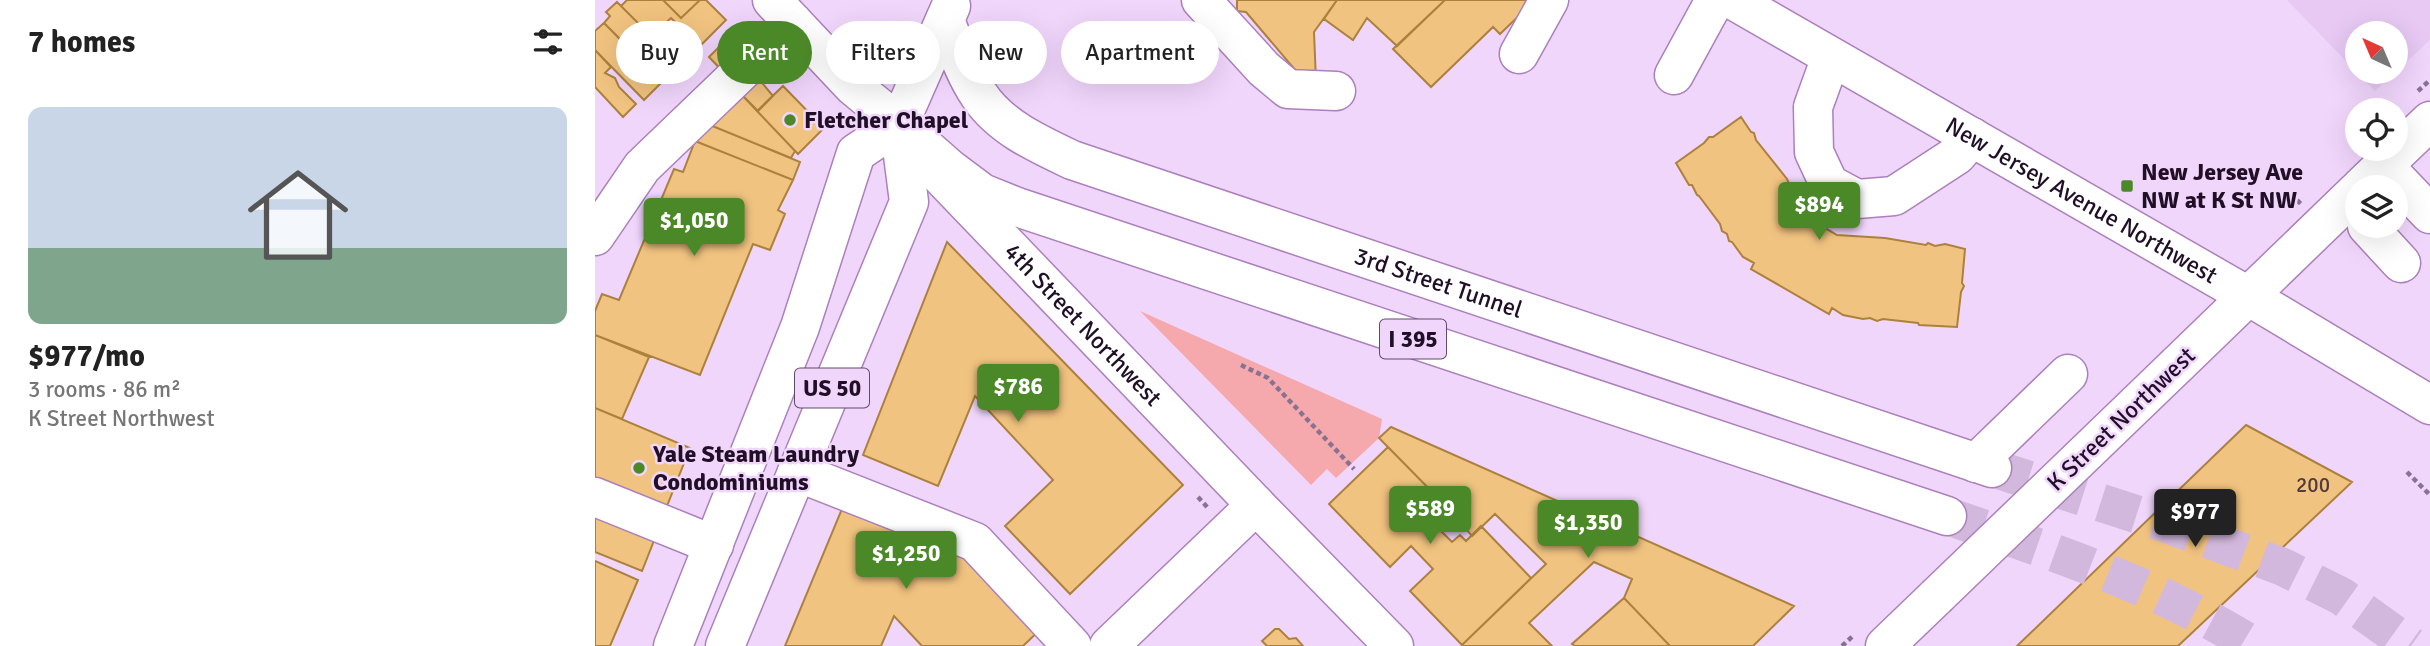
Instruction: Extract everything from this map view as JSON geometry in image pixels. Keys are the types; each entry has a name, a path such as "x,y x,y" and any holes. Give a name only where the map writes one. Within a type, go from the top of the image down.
{"main road":[{"path":"1201,0 1264,69 1288,89 1336,91"},
{"path":"1519,54 1549,0"},
{"path":"1674,75 1715,0"},
{"name":"New Jersey Avenue Northwest","path":"1754,5 1831,57 2248,296 2430,405"},
{"path":"899,124 949,10"},
{"name":"3rd Street Tunnel","path":"949,10 971,82 992,111 1008,126 1027,138 1072,160 1984,466 2068,373"},
{"path":"595,236 642,167 783,11"},
{"name":"4th Street Northwest","path":"783,11 853,86 899,124 944,181 1395,646"},
{"path":"1831,57 1813,107 1814,152 1829,184 1857,199 1894,196 1957,155 1972,137"},
{"name":"K Street Northwest","path":"2382,175 2430,121"},
{"name":"US 50","path":"673,646 800,327 856,153 899,124 909,202 725,646"},
{"name":"I 395","path":"899,124 982,194 1947,516"},
{"path":"2408,209 2430,214"},
{"name":"K Street Northwest","path":"1885,646 2248,296 2345,213"},
{"path":"2386,238 2401,263"},
{"path":"797,472 975,542 1072,646"},
{"path":"595,497 714,545"},
{"path":"1126,640 1256,505"}],"path":[{"path":"2291,194 2301,204"},
{"path":"1241,365 1268,378 1355,469"},
{"path":"2407,472 2430,495"},
{"path":"1198,497 1209,509"}],"shaded area":[{"path":"2287,0 2430,0 2430,40 2408,61 2408,21 2345,21 2345,60"},
{"path":"2368,84 2382,84 2375,91"},
{"path":"1140,311 1382,419 1379,438 1336,478 1327,469 1311,485"}],"building":[{"path":"627,0 663,0 681,18 700,0 706,0 726,20 717,21 717,29 703,43 703,21 674,21 671,18 668,21 636,21 621,6"},
{"path":"663,0 700,0 681,18"},
{"path":"1237,0 1337,0 1314,32 1316,81 1302,78 1246,12 1237,11"},
{"path":"1337,0 1445,0 1397,46 1367,18 1353,40 1324,19"},
{"path":"1445,0 1531,0 1531,4 1500,34 1493,27 1431,87 1393,49"},
{"path":"617,2 636,21 616,21 616,35 604,23 610,16 606,12"},
{"path":"604,23 616,35 616,71 595,50 595,31"},
{"path":"717,49 717,65 709,57"},
{"path":"595,50 611,67 605,73 615,78 616,84 636,104 623,117 595,87"},
{"path":"628,84 660,84 644,100"},
{"path":"752,84 763,84 773,96 758,111 741,94"},
{"name":"Fletcher Chapel","path":"783,86 824,128 798,154 757,111"},
{"path":"741,94 795,151 791,158 710,125"},
{"path":"1741,117 1792,189 1795,189 1796,196 1815,222 1837,235 1885,238 1935,246 1945,244 1965,249 1964,286 1957,327 1863,319 1843,315 1832,308 1829,314 1751,269 1754,263 1743,257 1729,241 1727,234 1722,231 1720,224 1692,185 1689,185 1676,163 1709,137 1713,137"},
{"path":"710,125 800,162 793,180 695,141"},
{"path":"695,141 793,180 778,210 785,214 770,250 753,244 700,375 595,335 595,311 602,294 619,300 674,169 683,172"},
{"path":"947,242 1183,485 1070,594 1005,526 1053,480 975,396 938,486 863,455"},
{"name":"Yale Steam Laundry Condominiums","path":"595,335 649,357 622,419 595,408"},
{"name":"Yale Steam Laundry Condominiums","path":"595,408 690,448 663,516 595,488"},
{"path":"2246,425 2352,482 2178,646 2017,646"},
{"path":"1391,427 1794,606 1753,646 1670,646 1624,598 1632,579 1594,562 1529,623 1552,646 1464,646 1462,645 1546,564 1495,514 1472,536 1379,438"},
{"path":"1388,447 1447,507 1432,522 1452,542 1460,535 1466,541 1481,526 1531,578 1462,645 1410,591 1433,569 1411,546 1390,567 1329,504"},
{"path":"844,504 970,547 1045,625 1023,646 922,646 894,616 881,646 785,646"},
{"path":"595,508 657,533 642,571 595,552"},
{"path":"595,561 638,580 610,646 595,646"},
{"path":"1624,598 1670,646 1572,644"},
{"path":"1275,629 1279,629 1289,639 1296,638 1303,646 1267,646 1262,641"}],"tunnel":[{"path":"1992,468 2164,523 2283,567 2341,596 2411,646"},
{"path":"1947,516 2066,557 2143,588 2181,605 2254,646"}],"place":[{"name":"Fletcher Chapel","path":"790,120"},
{"name":"New Jersey Ave NW at K St NW","path":"2127,186"},
{"name":"Yale Steam Laundry Condominiums","path":"639,468"}]}
